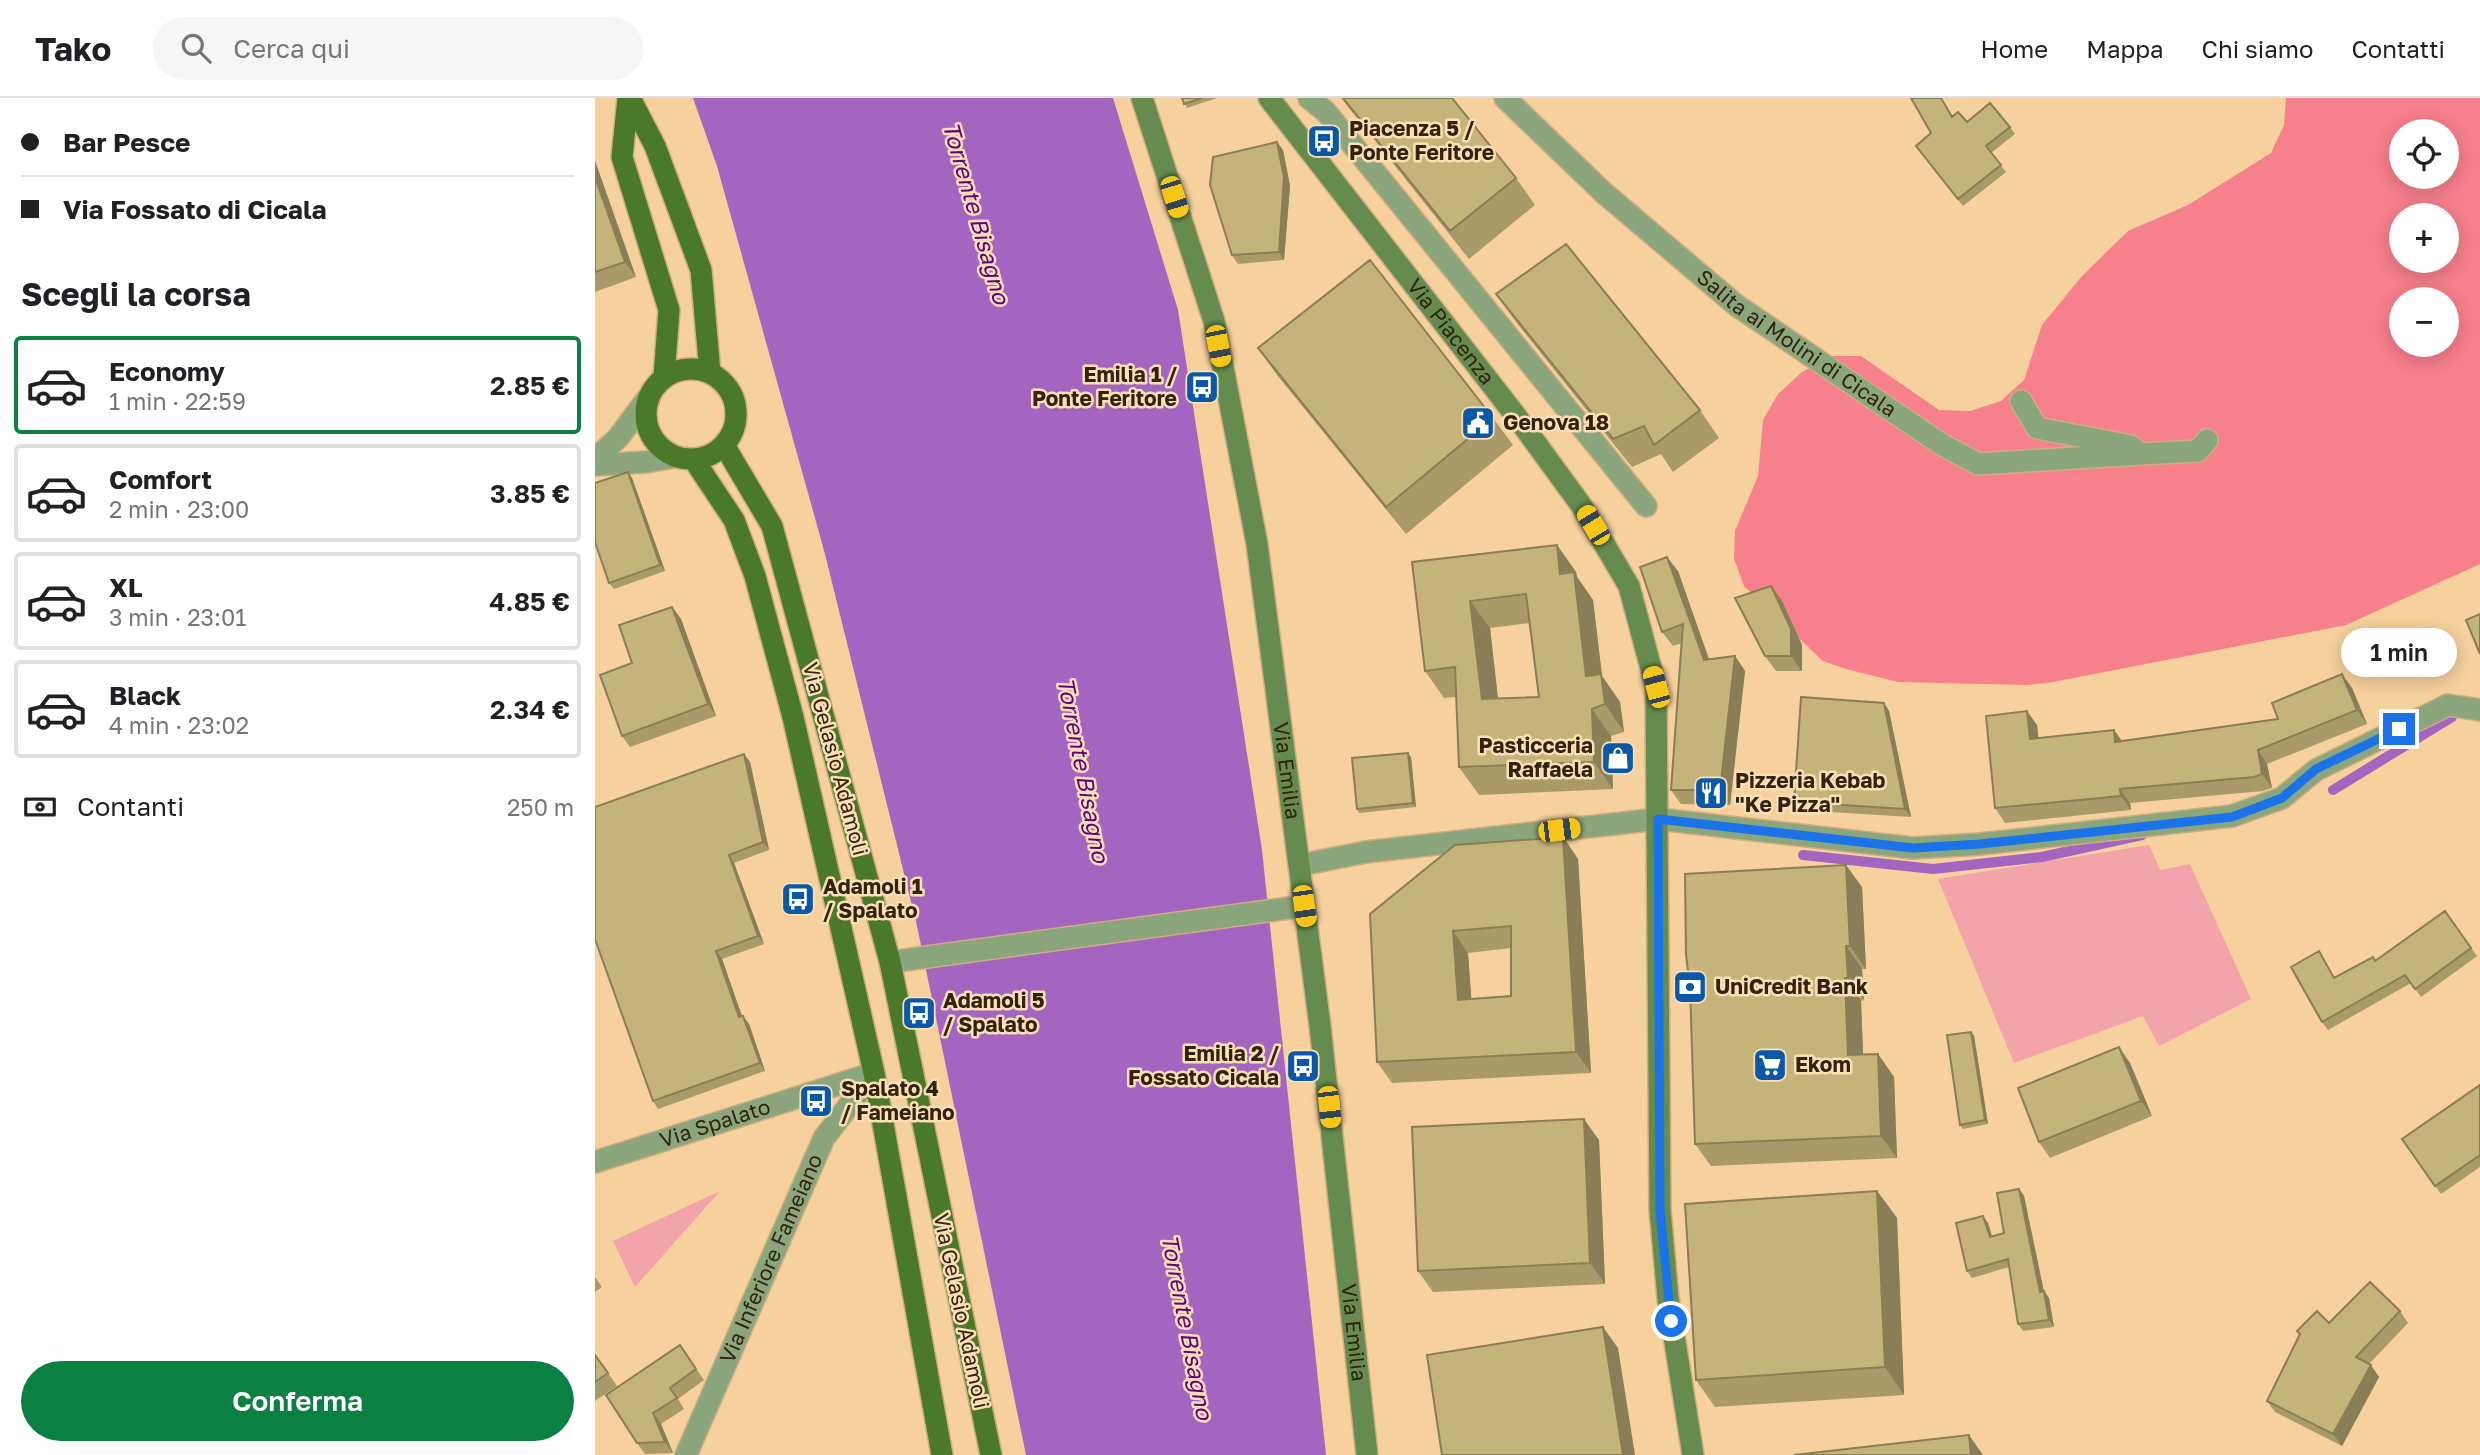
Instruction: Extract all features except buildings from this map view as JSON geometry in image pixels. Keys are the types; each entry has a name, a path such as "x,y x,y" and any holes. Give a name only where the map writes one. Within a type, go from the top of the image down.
{"main road":[{"path":"629,98 655,146 701,270 710,373"},
{"path":"629,98 622,157 669,310 664,377"},
{"name":"Via Emilia","path":"1142,98 1214,321 1257,544 1322,1040 1367,1455"},
{"name":"Via Piacenza","path":"1269,98 1516,416 1581,505 1629,586 1656,687 1660,1210 1668,1298 1693,1455"},
{"path":"647,399 664,377 690,369 710,373 727,387 734,399 734,429 724,445 705,457 684,458"},
{"name":"Via Gelasio Adamoli","path":"647,399 645,419 650,435 659,447 684,458 734,520 755,576 793,717 874,1073 942,1455"},
{"name":"Via Gelasio Adamoli","path":"724,445 772,526 890,962 991,1455"}],"street":[{"name":"Via Piacenza","path":"1309,98 1326,112 1646,506"},
{"name":"Salita ai Molini di Cicala","path":"1505,98 1604,193 1736,304 1951,449 1978,464 2198,451 2207,440"},
{"path":"595,459 618,438 647,399"},
{"name":"Salita ai Molini di Cicala","path":"2021,401 2037,428 2131,446 2139,454"},
{"path":"595,465 684,458"},
{"path":"1300,865 1366,852 1658,819 1913,848 1980,844 2232,817 2282,798 2316,769 2448,705 2480,710"},
{"path":"890,962 1304,906"},
{"name":"Via Spalato","path":"595,1162 874,1073"},
{"name":"Via Inferiore Fameiano","path":"686,1455 824,1138 874,1073"}],"shaded area":[{"path":"2286,98 2480,98 2480,564 2346,625 2028,685 1898,682 1823,661 1744,586 1734,559 1735,531 1758,476 1763,420 1778,394 1801,373 1828,356 1861,356 1939,410 1970,411 2001,401 2024,380 2042,325 2082,276 2128,231 2188,205 2271,153 2284,125"},
{"path":"2149,845 2160,870 2190,864 2251,999 2159,1046 2143,1016 2014,1063 1938,879"},
{"path":"720,1191 635,1287 613,1241"}],"water":[{"name":"Torrente Bisagno","path":"693,98 1113,98 1178,310 1262,850 1326,1455 1026,1455 917,926 825,554 717,166"}],"waterway":[{"path":"2333,790 2452,717"},
{"path":"1803,855 1933,869 2042,857 2142,835"}],"place":[{"name":"Piacenza 5 / Ponte Feritore","path":"1324,141"},
{"name":"Emilia 1 / Ponte Feritore","path":"1202,387"},
{"name":"Genova 18","path":"1478,423"},
{"name":"Pasticceria Raffaela","path":"1618,758"},
{"name":"Pizzeria Kebab \"Ke Pizza\"","path":"1711,793"},
{"name":"Adamoli 1 / Spalato","path":"798,899"},
{"name":"UniCredit Bank","path":"1690,987"},
{"name":"Adamoli 5 / Spalato","path":"919,1013"},
{"name":"Ekom","path":"1770,1065"},
{"name":"Emilia 2 / Fossato Cicala","path":"1303,1066"},
{"name":"Spalato 4 / Fameiano","path":"816,1101"}],"route":[{"path":"1671,1321 1660,1210 1658,819 1913,848 1980,844 2232,817 2282,798 2316,769 2399,729"}]}
